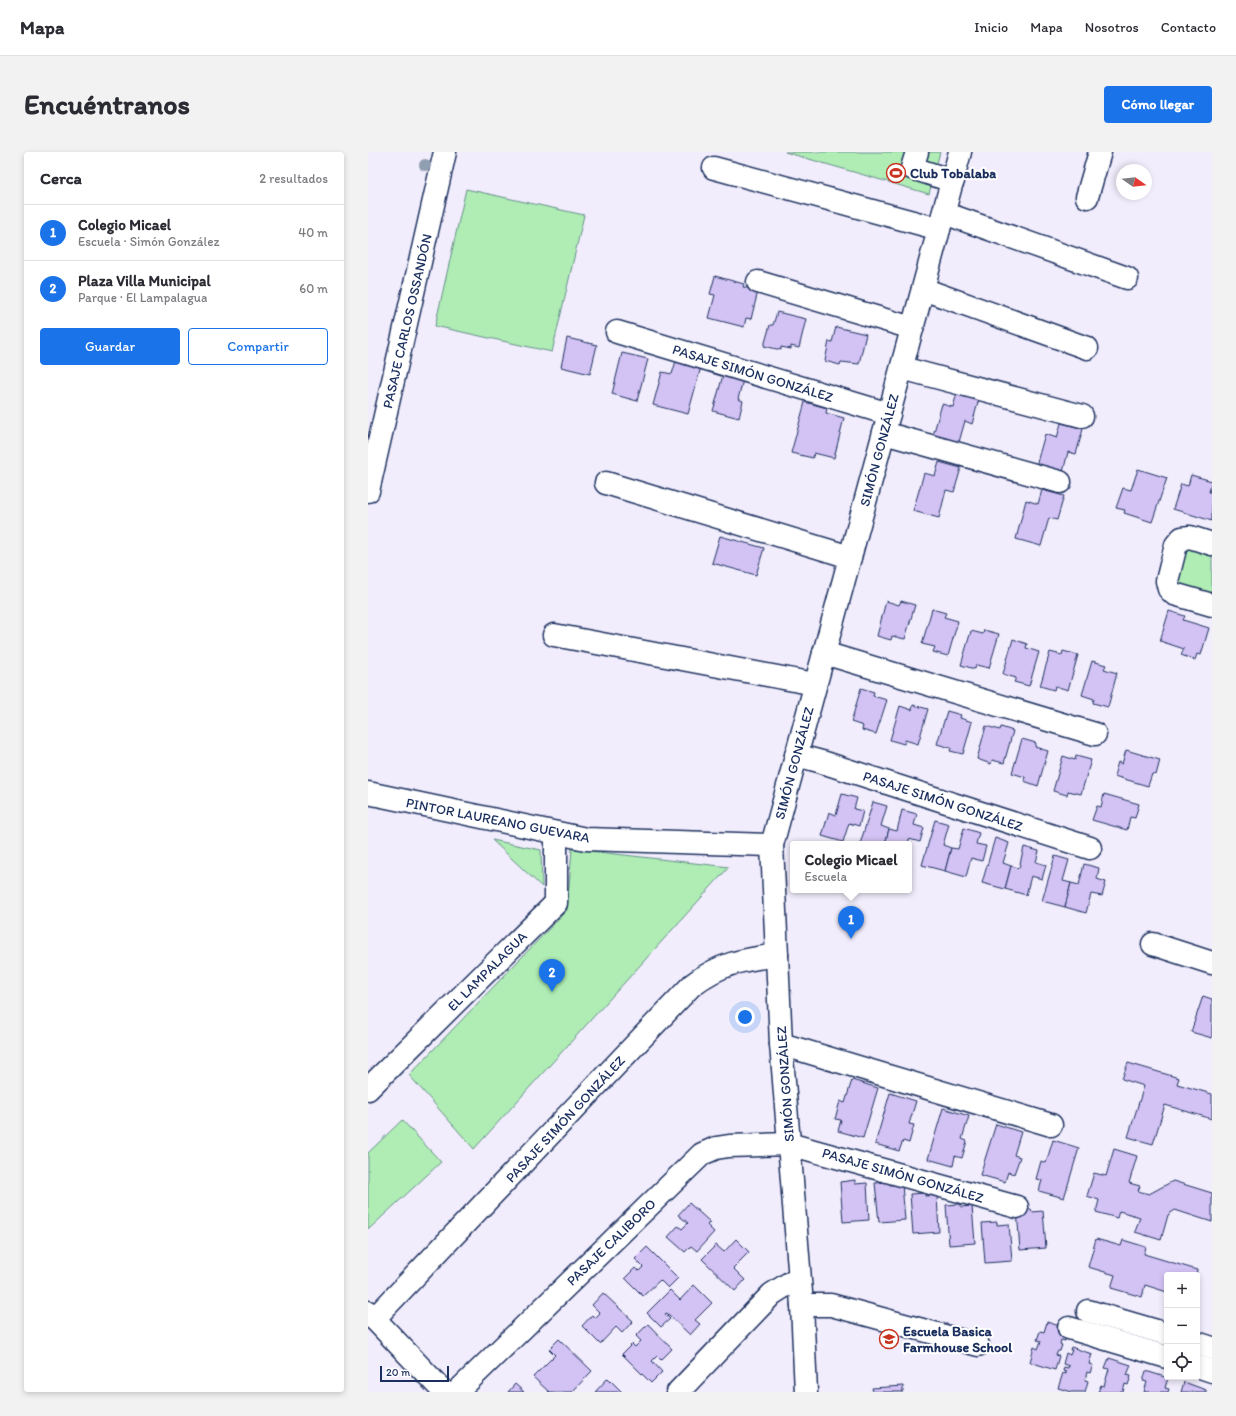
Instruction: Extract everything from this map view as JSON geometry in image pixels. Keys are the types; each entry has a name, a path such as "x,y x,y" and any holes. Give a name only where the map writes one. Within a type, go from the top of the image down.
{"street":[{"name":"PASAJE CARLOS OSSANDÓN","path":"368,491 445,152"},
{"path":"917,152 912,168 952,180"},
{"name":"SIMÓN GONZÁLEZ","path":"806,1392 802,1306 781,1044 772,844 960,152"},
{"path":"1088,197 1100,152"},
{"path":"714,168 941,221 1127,278"},
{"path":"758,282 912,328"},
{"path":"923,289 1087,348"},
{"name":"PASAJE SIMÓN GONZÁLEZ","path":"617,332 1060,482"},
{"path":"902,368 1082,416"},
{"path":"606,483 850,556"},
{"path":"1212,544 1190,537 1182,538 1176,545 1167,581 1169,589 1174,594 1212,605"},
{"path":"554,635 815,684"},
{"path":"824,653 1095,734"},
{"name":"PASAJE SIMÓN GONZÁLEZ","path":"796,755 1090,848"},
{"name":"PINTOR LAUREANO GUEVARA","path":"370,795 586,839 772,844"},
{"name":"EL LAMPALAGUA","path":"368,1089 556,903 556,833"},
{"path":"1153,944 1212,963"},
{"name":"PASAJE SIMÓN GONZÁLEZ","path":"371,1315 692,985 716,969 732,963 777,955"},
{"path":"781,1044 1051,1125"},
{"name":"PASAJE SIMÓN GONZÁLEZ","path":"789,1144 1017,1207"},
{"name":"PASAJE CALIBORO","path":"457,1392 702,1154 716,1148 729,1146 789,1144"},
{"path":"678,1392 772,1294 799,1277"},
{"path":"802,1306 817,1304 831,1305 978,1345"},
{"path":"1088,1311 1164,1333"},
{"path":"371,1315 444,1392"},
{"path":"1069,1328 1164,1356"},
{"path":"1200,1344 1212,1348"},
{"path":"1200,1367 1212,1371"}],"green space":[{"name":"Club Tobalaba","path":"785,152 940,152 929,194"},
{"path":"466,189 584,215 552,352 435,326"},
{"path":"1186,545 1212,553 1212,597 1174,585"},
{"path":"492,840 541,850 542,887"},
{"path":"572,849 729,867 474,1149 409,1075 567,910"},
{"path":"402,1120 441,1162 369,1229 368,1153"}],"building":[{"path":"715,276 744,284 743,287 758,291 751,319 746,318 744,327 709,318 715,295 710,294"},
{"path":"777,312 806,319 799,348 791,346 791,349 781,347 781,350 764,346 770,325 773,325"},
{"path":"836,327 866,334 859,364 841,362 840,365 825,361 829,341 832,342"},
{"path":"567,338 597,345 590,374 561,367"},
{"path":"622,353 648,359 637,401 612,394"},
{"path":"676,361 701,367 688,414 653,405 662,372 672,374"},
{"path":"723,375 743,380 738,399 743,401 739,418 713,411"},
{"path":"957,393 979,399 972,424 965,421 957,449 931,442 942,404 953,407"},
{"path":"805,402 827,408 826,413 844,418 834,458 814,453 813,458 791,453"},
{"path":"1061,423 1083,429 1076,454 1068,452 1061,480 1034,473 1045,434 1057,438"},
{"path":"939,462 961,468 954,492 946,490 939,518 913,511 924,473 935,476"},
{"path":"1138,469 1167,478 1152,522 1124,513 1125,510 1116,508 1123,488 1131,490"},
{"path":"1191,475 1212,481 1209,492 1212,492 1212,521 1173,509 1181,484 1188,486"},
{"path":"1042,490 1064,496 1057,520 1049,518 1041,546 1016,539 1026,500 1038,504"},
{"path":"720,536 764,548 756,575 712,563"},
{"path":"886,601 899,605 901,601 915,605 905,639 892,636 891,640 877,636"},
{"path":"932,609 946,613 944,617 958,621 948,656 933,652 935,647 922,644"},
{"path":"1169,611 1185,616 1183,620 1209,628 1201,655 1197,654 1195,660 1181,655 1184,649 1160,641"},
{"path":"984,630 999,634 989,668 976,665 975,669 961,665 971,631 983,634"},
{"path":"1013,639 1027,644 1026,648 1039,652 1029,686 1014,682 1016,678 1003,674"},
{"path":"1063,651 1078,655 1068,690 1055,686 1054,690 1040,686 1050,652 1062,655"},
{"path":"1092,661 1106,665 1104,669 1117,673 1108,707 1093,703 1094,699 1082,695"},
{"path":"861,688 874,692 873,696 887,700 876,734 862,730 863,726 851,722"},
{"path":"913,705 928,709 918,744 905,740 904,744 890,740 900,706 912,710"},
{"path":"947,711 961,715 960,718 972,722 963,754 950,751 951,748 937,744"},
{"path":"986,726 1000,730 1001,727 1013,731 1004,763 992,760 991,764 977,759"},
{"path":"1022,739 1036,743 1035,747 1048,751 1038,786 1024,781 1025,777 1012,773"},
{"path":"1126,750 1160,760 1156,775 1152,774 1148,786 1114,776 1118,762 1122,764"},
{"path":"1063,756 1075,760 1076,756 1091,760 1081,794 1068,791 1067,795 1053,791"},
{"path":"842,794 857,798 854,809 863,811 859,826 849,823 843,841 822,836 829,812 836,815"},
{"path":"1104,794 1139,804 1135,818 1130,817 1127,830 1092,820 1097,806 1101,807"},
{"path":"873,802 887,806 881,826 889,829 886,841 861,841"},
{"path":"902,810 917,814 914,825 924,828 920,842 909,839 909,841 886,841 889,829 897,831"},
{"path":"935,820 949,824 943,845 951,848 945,871 922,865"},
{"path":"964,828 979,833 976,844 986,846 982,861 971,858 966,877 945,871 951,848 958,849"},
{"path":"995,838 1009,843 1003,863 1011,866 1005,889 982,883"},
{"path":"1024,847 1039,851 1036,862 1046,865 1042,879 1031,876 1026,895 1005,889 1011,866 1019,868"},
{"path":"1055,856 1069,860 1063,881 1071,883 1065,907 1042,901"},
{"path":"1084,864 1099,868 1097,879 1106,882 1102,896 1091,894 1086,913 1065,907 1071,883 1079,885"},
{"path":"1203,996 1212,999 1212,1038 1191,1032"},
{"path":"1128,1063 1179,1078 1177,1084 1212,1094 1212,1119 1165,1105 1153,1144 1128,1137 1144,1086 1122,1079"},
{"path":"852,1080 878,1088 863,1138 838,1131 841,1120 835,1119 840,1101 845,1103"},
{"path":"890,1093 916,1101 909,1124 914,1125 909,1143 903,1141 899,1151 875,1144"},
{"path":"943,1108 969,1116 962,1139 967,1141 962,1158 955,1156 953,1166 928,1159"},
{"path":"996,1124 1021,1132 1014,1155 1020,1157 1014,1174 1008,1172 1005,1182 980,1175"},
{"path":"1053,1140 1079,1148 1064,1198 1039,1191 1042,1180 1036,1179 1041,1161 1046,1163"},
{"path":"1114,1149 1137,1156 1129,1183 1140,1186 1138,1191 1149,1194 1173,1181 1212,1193 1212,1222 1175,1210 1168,1215 1161,1240 1135,1232 1140,1217 1119,1211 1117,1218 1096,1212 1099,1200 1087,1196 1094,1173 1106,1176"},
{"path":"855,1180 855,1184 867,1183 869,1220 843,1222 840,1182"},
{"path":"890,1182 890,1185 902,1184 905,1220 879,1222 875,1183"},
{"path":"925,1193 925,1196 937,1195 939,1232 913,1234 910,1194"},
{"path":"689,1203 710,1222 707,1225 714,1232 697,1251 691,1246 685,1252 668,1237 678,1226 682,1229 688,1223 678,1215"},
{"path":"961,1204 961,1207 972,1206 975,1243 949,1245 946,1205"},
{"path":"1031,1209 1032,1212 1043,1211 1046,1248 1020,1250 1017,1210"},
{"path":"997,1222 997,1225 1009,1224 1012,1261 985,1263 982,1223"},
{"path":"736,1239 749,1252 733,1268 745,1280 735,1291 702,1259 716,1245 724,1252"},
{"path":"1096,1239 1121,1246 1123,1240 1146,1247 1144,1254 1197,1270 1197,1272 1164,1272 1164,1291 1145,1285 1142,1297 1111,1288 1115,1275 1088,1267"},
{"path":"647,1247 678,1278 668,1288 660,1280 643,1296 625,1278 635,1268 639,1271 643,1267 635,1259"},
{"path":"694,1285 712,1303 695,1320 700,1324 690,1335 667,1313 665,1314 670,1319 661,1327 647,1313 670,1290 680,1300"},
{"path":"603,1293 633,1321 622,1333 616,1327 600,1344 582,1326 592,1315 595,1318 600,1313 592,1305"},
{"path":"1047,1322 1069,1329 1065,1341 1061,1340 1060,1344 1062,1345 1060,1351 1058,1351 1056,1355 1059,1356 1055,1370 1030,1362 1034,1347 1038,1349 1041,1341 1037,1340 1040,1331 1044,1332"},
{"path":"648,1324 672,1349 661,1360 657,1356 652,1361 662,1372 651,1383 622,1354 632,1344 635,1347 641,1341 636,1336"},
{"path":"559,1339 592,1371 572,1392 549,1392 533,1377 555,1355 549,1349"},
{"path":"1071,1347 1092,1354 1089,1364 1093,1365 1090,1373 1087,1372 1085,1380 1088,1381 1085,1392 1072,1392 1058,1388 1063,1373 1066,1374 1066,1372 1063,1371 1064,1367 1068,1368 1069,1366 1063,1364 1066,1353 1070,1355 1072,1350 1070,1350"},
{"path":"1109,1358 1131,1365 1127,1375 1131,1376 1128,1385 1125,1384 1123,1392 1098,1392 1101,1385 1104,1386 1109,1369 1105,1368"},
{"path":"1146,1371 1164,1377 1164,1380 1167,1380 1165,1388 1169,1389 1168,1392 1144,1392 1147,1382 1143,1381"},
{"path":"608,1378 622,1392 595,1392"},
{"path":"1184,1382 1206,1390 1206,1392 1181,1392"},
{"path":"515,1384 524,1392 508,1392"},
{"path":"903,1386 903,1392 873,1392 872,1388"}],"place":[{"name":"Club Tobalaba","path":"896,173"},
{"name":"Colegio Micael","path":"851,939"},
{"name":"Plaza Villa Municipal","path":"552,992"},
{"name":"Escuela Basica Farmhouse School","path":"889,1339"}]}
